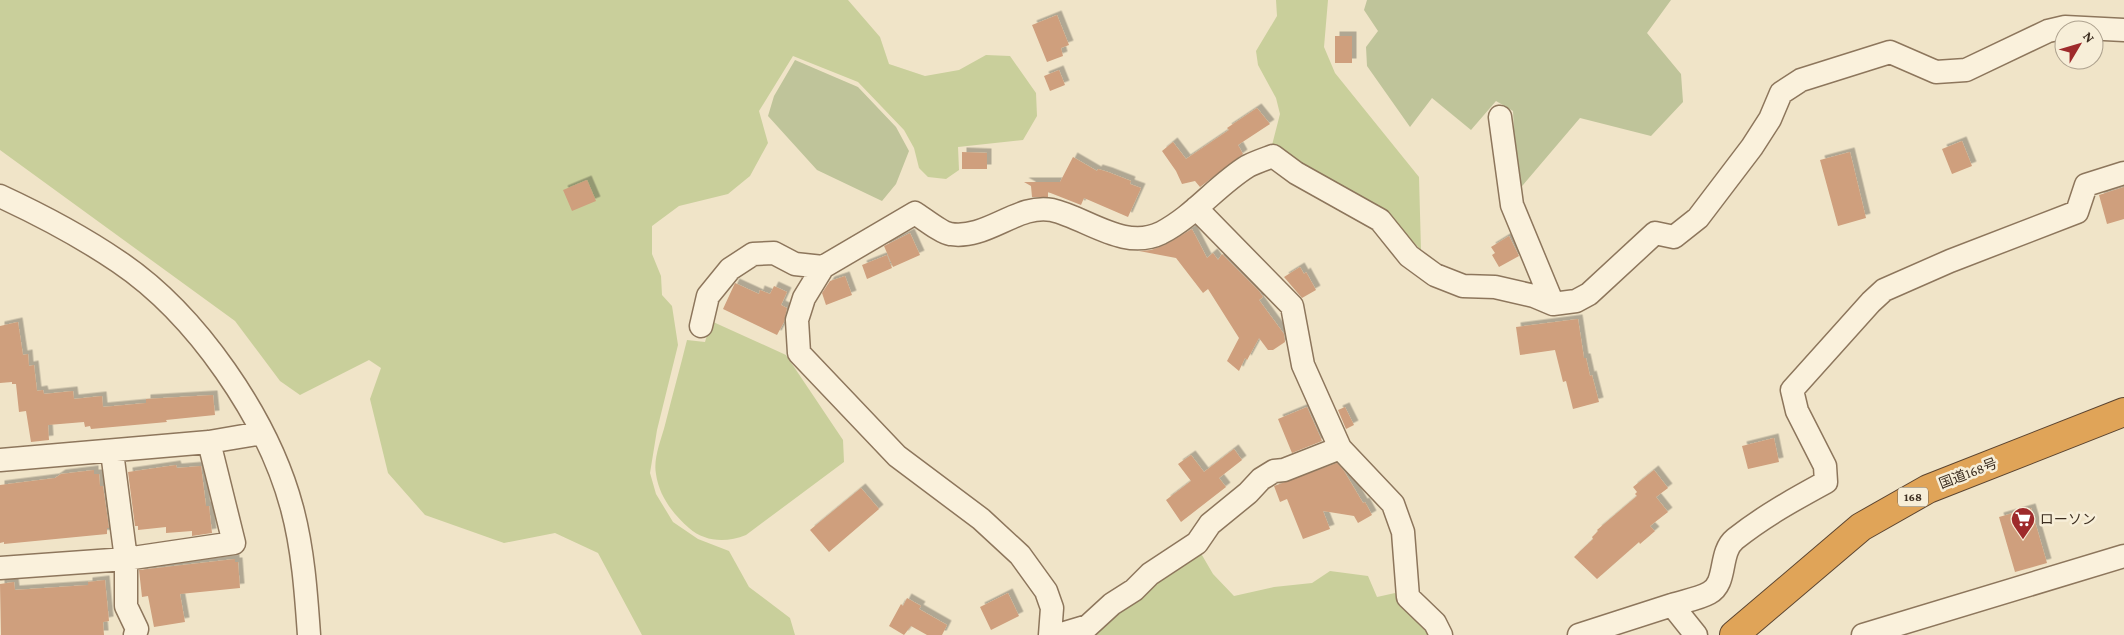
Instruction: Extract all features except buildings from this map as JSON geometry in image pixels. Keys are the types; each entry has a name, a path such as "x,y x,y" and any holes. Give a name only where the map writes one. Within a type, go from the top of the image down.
{"highway":[{"name":"国道168号","path":"1734,635 1862,527 1928,489 2124,412"}],"street":[{"path":"1050,635 1052,608 1046,591 1020,555 981,519 897,456 799,353 797,320 804,298 823,267 914,213 949,234 971,234 1038,210 1053,210 1124,237 1143,238 1160,233 1196,208 1249,166 1273,156 1296,173 1380,220 1409,256 1435,275 1464,286 1495,287 1534,296 1553,304 1576,302 1589,294 1655,234 1674,237 1698,218 1752,147 1770,119 1781,93 1802,80 1890,52 1936,72 1966,70 2048,31 2065,27 2124,30"},
{"path":"1500,117 1512,206 1553,304"},
{"path":"1579,635 1710,593 1719,584 1725,556 1733,541 1775,509 1826,482 1826,466 1797,411 1792,390 1884,290 1950,261 2077,212 2086,185 2124,173"},
{"path":"0,196 51,221 112,258 154,290 183,318 218,361 242,396 262,433 280,473 292,508 305,578 309,635"},
{"path":"1196,208 1292,306 1303,365 1340,448 1393,504 1403,532 1408,597 1435,623 1441,635"},
{"path":"701,326 708,296 730,269 753,254 774,253 794,264 823,267"},
{"path":"0,460 112,452 209,442 262,433"},
{"path":"0,568 126,560 234,543 209,442"},
{"path":"1058,635 1088,626 1112,604 1134,590 1150,574 1188,550 1197,543 1210,524 1248,493 1261,479 1274,472 1284,470 1340,448"},
{"path":"112,452 126,560 126,606 137,629 135,635"},
{"path":"1864,635 2124,556"},
{"path":"1672,605 1696,635"}],"green space":[{"path":"0,0 848,0 880,37 889,64 925,76 959,70 986,55 1010,56 1036,93 1037,116 1023,140 958,147 959,170 946,179 928,177 919,168 914,148 904,130 858,82 793,56 759,111 768,143 750,176 728,194 679,206 652,226 652,254 661,276 662,295 672,306 678,345 657,430 650,473 656,494 673,522 698,539 729,551 749,587 790,618 795,635 642,635 598,553 555,533 504,543 425,515 388,473 370,399 381,368 369,360 300,395 280,381 235,321 0,150"},
{"path":"1276,0 1328,0 1324,47 1335,73 1419,177 1421,250 1388,216 1271,149 1280,114 1276,98 1258,65 1256,51 1277,16"},
{"path":"1367,0 1671,0 1647,33 1681,74 1683,102 1651,136 1580,118 1517,192 1513,111 1496,101 1471,130 1432,98 1410,127 1367,66 1366,47 1378,31 1364,10"},
{"path":"795,60 858,87 896,127 909,151 896,184 882,201 817,170 768,116 774,96"},
{"path":"711,321 786,355 843,440 844,462 746,535 723,540 716,540 695,533 678,517 660,490 655,468 687,340 705,342"},
{"path":"1199,550 1213,574 1234,596 1274,587 1312,583 1330,571 1368,576 1377,597 1395,593 1434,635 1083,635 1115,611 1140,600 1159,578"}],"place":[{"name":"ローソン","path":"2023,540"}]}
